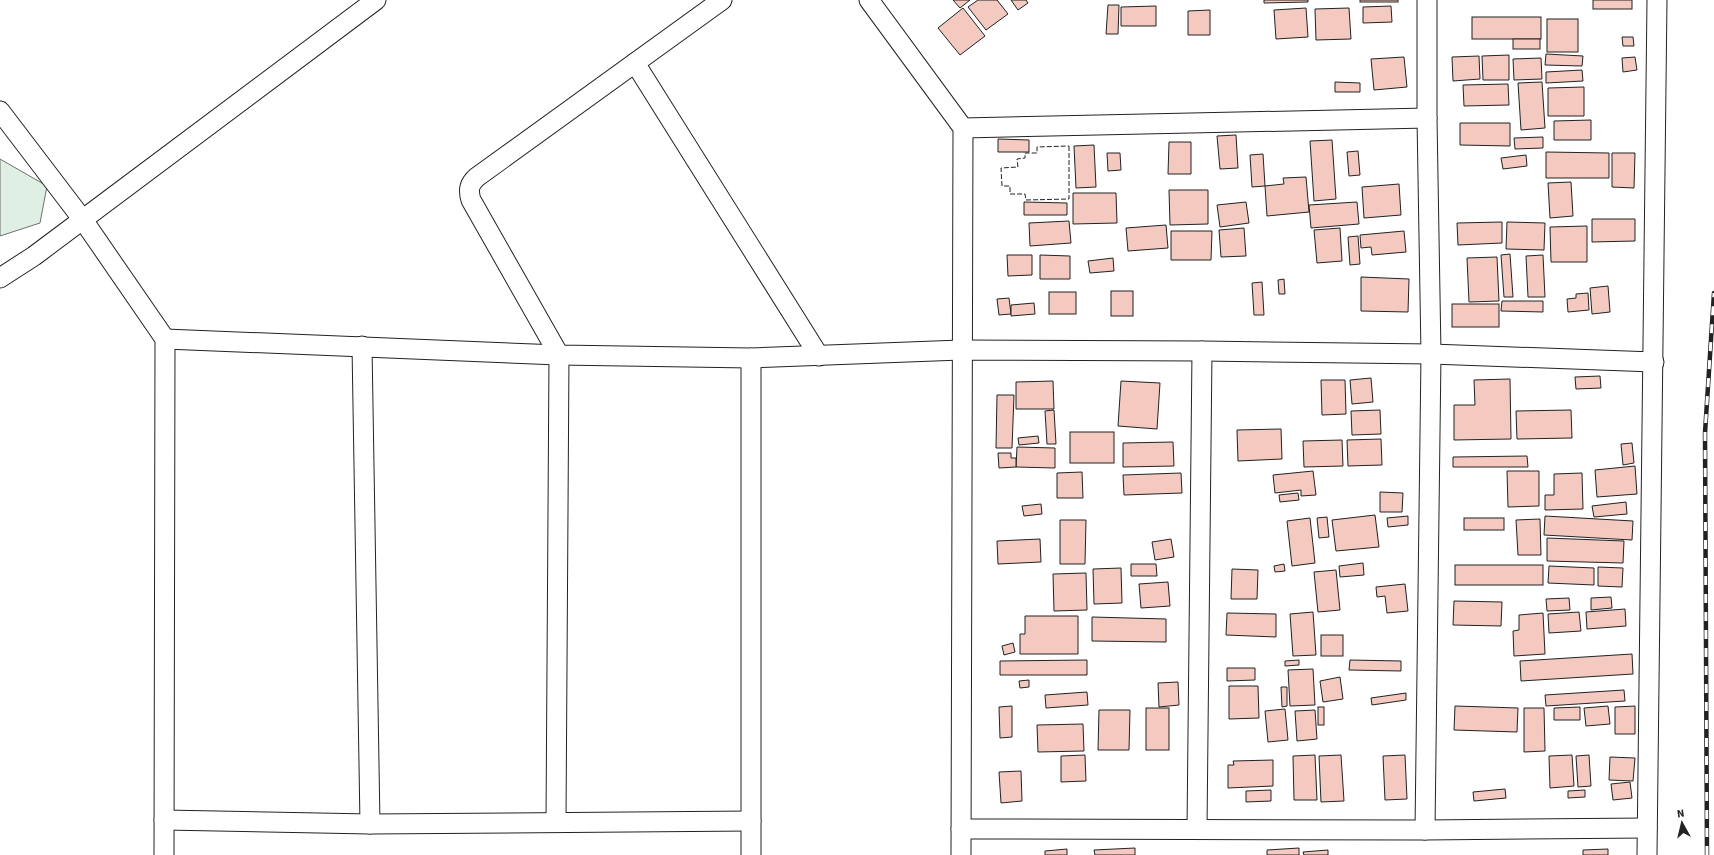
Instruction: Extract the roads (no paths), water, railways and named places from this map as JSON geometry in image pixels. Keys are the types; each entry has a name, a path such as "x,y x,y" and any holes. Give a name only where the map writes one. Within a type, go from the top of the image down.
{"street":[{"path":"0,278 34,256 83,220 376,0"},
{"path":"556,822 560,355 471,200 469,187 472,181 477,177 722,0"},
{"path":"869,0 963,128 961,350 961,855"},
{"path":"1425,830 1431,354 1426,0"},
{"path":"1647,855 1654,362 1657,0"},
{"path":"635,63 819,356"},
{"path":"0,111 83,220 165,339 164,855"},
{"path":"963,128 1427,118"},
{"path":"165,339 560,355 751,358 961,350 1202,351 1431,354 1654,362"},
{"path":"362,346 370,824"},
{"path":"1198,829 1202,351"},
{"path":"751,358 751,855"},
{"path":"164,820 370,824 751,821"},
{"path":"960,829 1425,830 1647,828"}],"railway":[{"path":"1707,855 1705,433 1714,293"}]}
